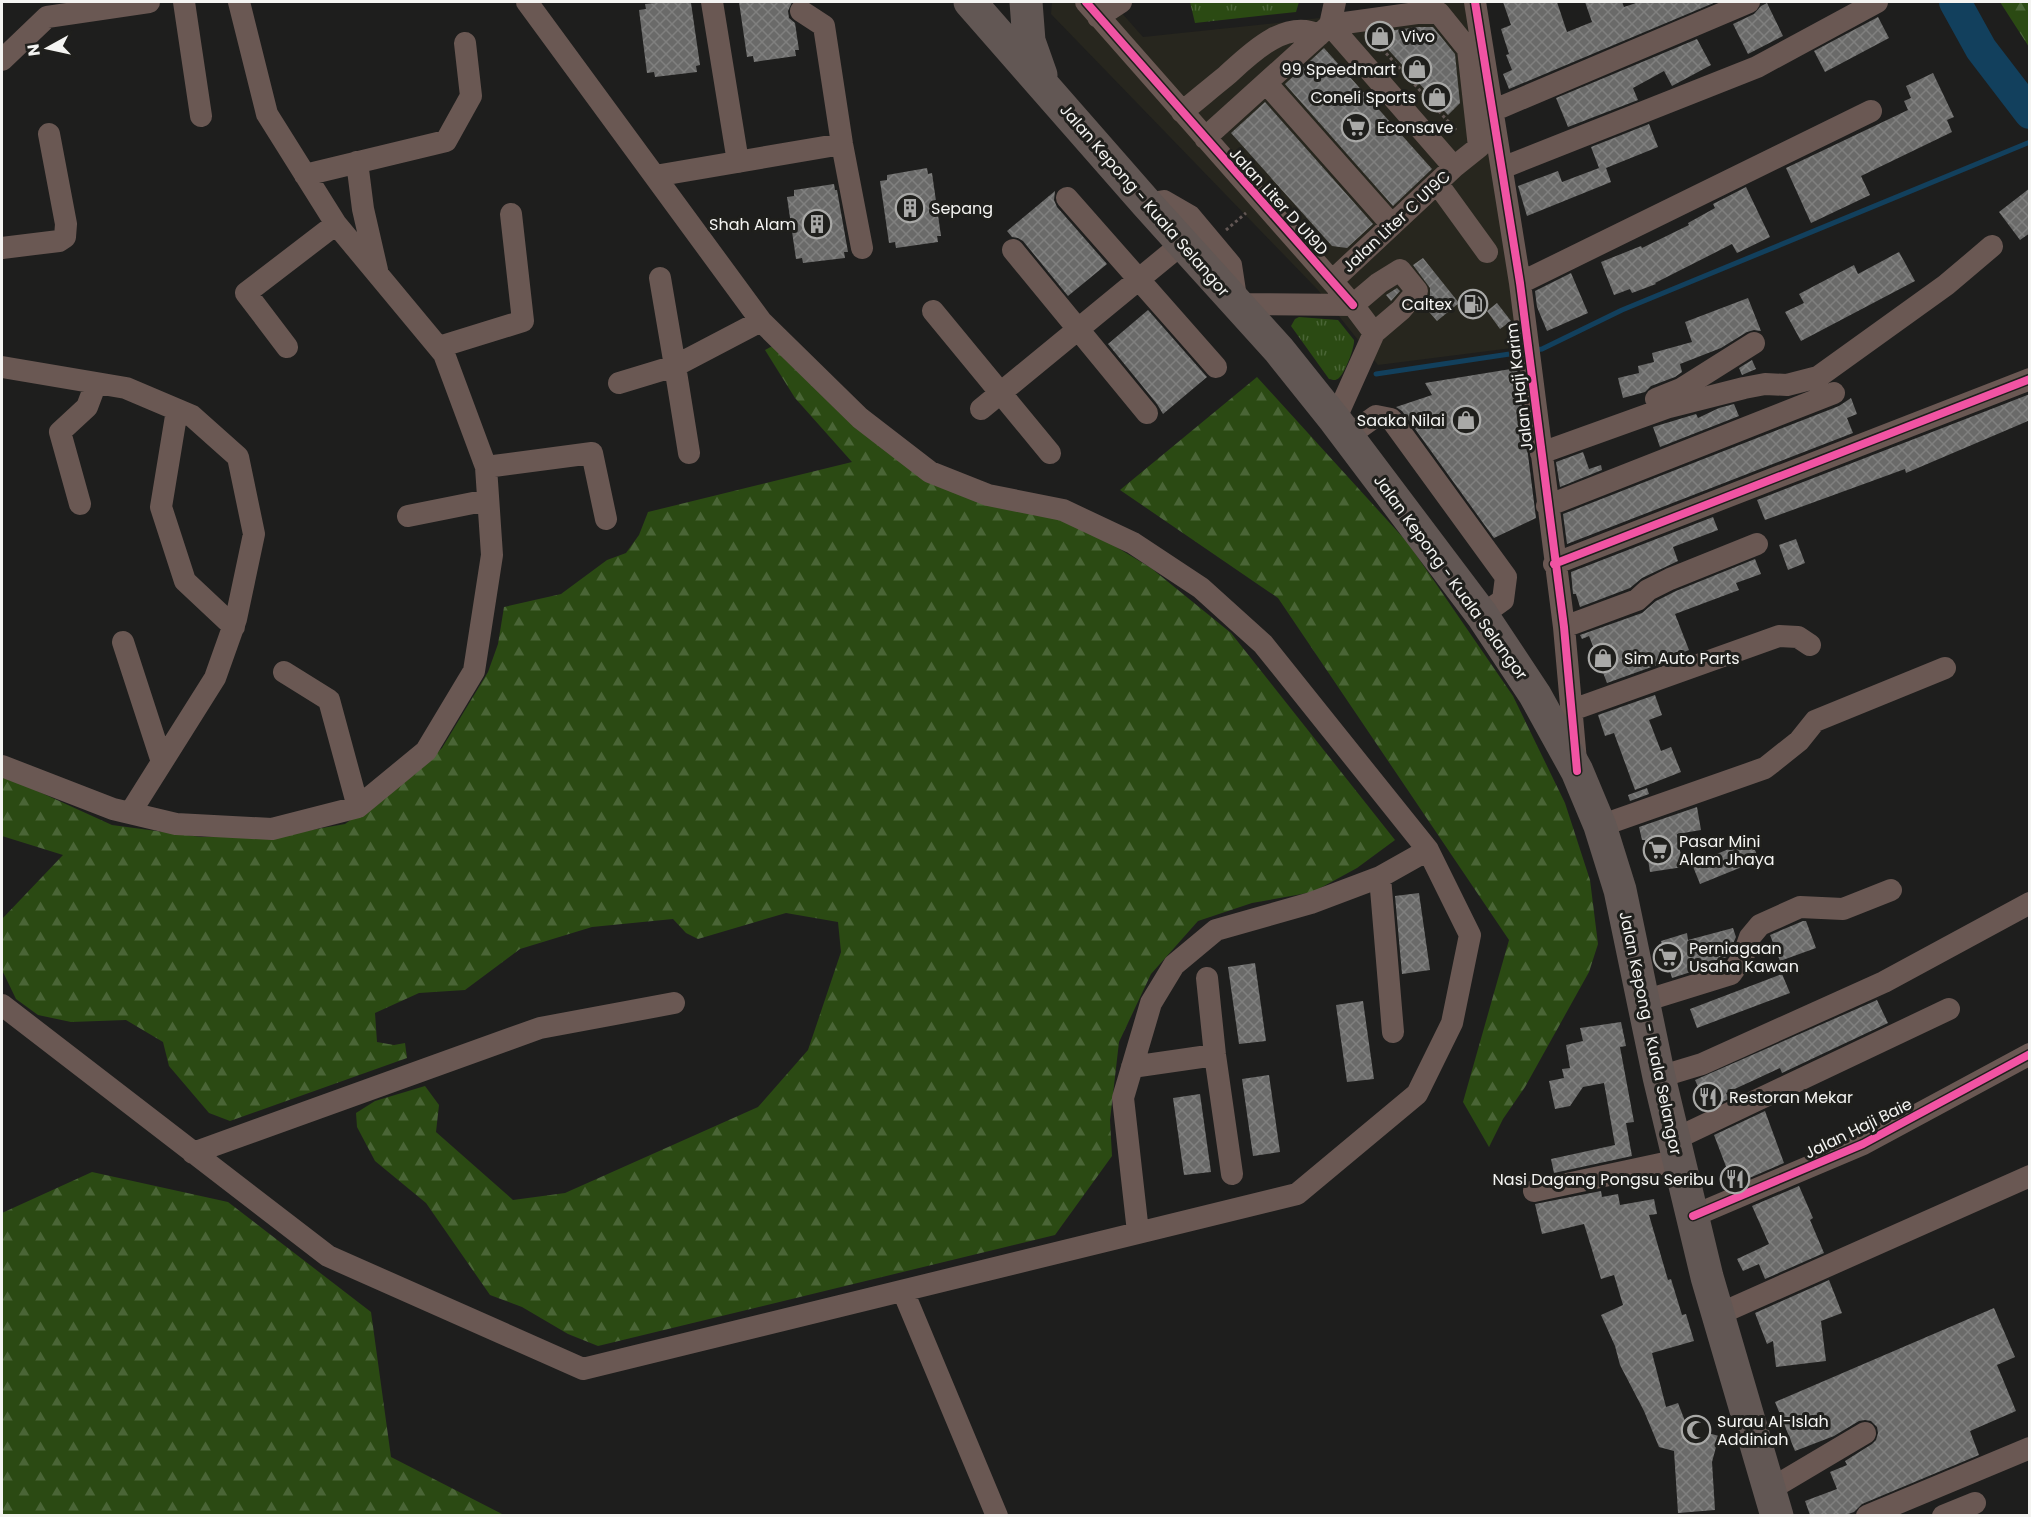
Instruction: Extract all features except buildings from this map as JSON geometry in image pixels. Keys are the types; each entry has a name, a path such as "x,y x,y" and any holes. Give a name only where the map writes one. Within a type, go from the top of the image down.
{"highway":[{"path":"1026,2 1029,41 1036,66 1048,89"},
{"name":"Jalan Kepong - Kuala Selangor","path":"983,6 1048,89 1147,204 1198,243 1237,304 1279,350 1342,428 1482,615 1535,695 1577,771 1600,826 1620,890 1659,1077 1717,1315 1773,1503"}],"street":[{"path":"2,60 46,9 149,2"},
{"path":"184,2 201,116"},
{"path":"2,766 112,809 176,824 273,829 358,807 426,751 474,671 492,555 486,467 444,354 336,224 267,114 239,2"},
{"path":"2,1005 328,1256 584,1369 1297,1194 1417,1094 1452,1023 1470,935 1428,849 1263,644 1201,588 1133,543 1063,510 988,495 930,472 860,418 761,321 527,2"},
{"path":"712,2 738,162"},
{"path":"1092,9 1120,2"},
{"path":"1205,138 1325,30 1335,2"},
{"name":"Jalan Haji Karim","path":"1475,2 1520,284 1554,564 1564,627 1577,771"},
{"path":"1492,111 1749,2"},
{"path":"1502,168 1757,67 1877,3"},
{"name":"Jalan Liter D U19D","path":"1092,9 1353,305 1374,333"},
{"path":"801,11 824,26 842,144 862,248"},
{"path":"1182,112 1253,51 1281,35 1325,30 1357,21 1418,13 1438,13 1468,49 1479,147 1454,167"},
{"name":"Jalan Liter C U19C","path":"1325,30 1454,167 1332,281"},
{"path":"305,175 446,141 471,96 465,43"},
{"path":"1266,84 1392,225"},
{"path":"1520,284 1871,111"},
{"path":"2,248 59,241 65,237 66,224 50,134"},
{"path":"655,176 842,144"},
{"path":"357,162 363,209 378,274"},
{"path":"1437,183 1487,252"},
{"path":"1067,198 1216,367"},
{"path":"439,347 523,321 511,214"},
{"path":"287,347 246,293 336,224"},
{"path":"981,409 1138,279 1198,243"},
{"path":"1541,453 1669,407 1744,388 1765,384 1787,385 1818,377 1946,285 1992,246"},
{"path":"1013,250 1147,413"},
{"path":"1237,304 1353,305 1379,283 1400,270 1417,291 1374,333 1342,428"},
{"path":"660,278 689,453"},
{"path":"933,310 1050,453"},
{"path":"619,383 675,366 761,321"},
{"path":"1588,436 1602,419 1622,408 1681,389 1754,343"},
{"path":"2,367 126,388 192,416 238,457 255,534 234,627 215,678 130,813"},
{"path":"1554,564 2030,379"},
{"path":"80,504 60,432 87,407 96,383"},
{"path":"1547,506 1834,393"},
{"path":"177,410 161,507 185,581 234,627"},
{"path":"1342,428 1376,416 1391,419 1506,577 1503,600 1482,615"},
{"path":"486,467 592,453 606,519"},
{"path":"408,516 488,500"},
{"path":"1564,627 1636,600 1648,590 1670,579 1757,544"},
{"path":"1572,710 1779,636 1798,637 1810,645"},
{"path":"123,642 162,762"},
{"path":"1600,826 1765,768 1799,741 1815,721 1945,668"},
{"path":"284,672 329,700 358,807"},
{"path":"1138,1232 1123,1098 1151,1003 1174,965 1216,930 1311,903 1380,877 1428,849"},
{"path":"1380,877 1393,1032"},
{"path":"1644,1001 1731,974 1743,957 1750,937 1760,925 1800,907 1843,909 1891,890"},
{"path":"1659,1077 1702,1064 1884,982 2030,903"},
{"path":"1207,978 1215,1055 1232,1174"},
{"path":"193,1152 540,1028 674,1002"},
{"path":"1534,1191 1677,1149 1949,1009"},
{"name":"Jalan Haji Baie","path":"1693,1216 1863,1144 2030,1054"},
{"path":"1132,1067 1215,1055"},
{"path":"1717,1315 2030,1176"},
{"path":"903,1290 996,1515"},
{"path":"1773,1503 1865,1433"},
{"path":"1868,1515 2030,1448"},
{"path":"1943,1515 1975,1503"}],"path":[{"path":"1357,21 1476,151"},
{"path":"1198,243 1261,200"}],"shaded area":[{"path":"1052,2 1112,2 1143,37 1447,2 1465,2 1520,347 1378,365 1318,290 1051,14"}],"green space":[{"path":"1190,2 1299,2 1296,12 1195,23"},
{"path":"2000,2 2029,2 2029,47"},
{"path":"1299,317 1338,320 1354,340 1349,360 1338,379 1329,379 1291,326"},
{"path":"778,343 906,464 1075,522 1151,568 1231,633 1395,840 1357,868 1313,892 1252,903 1198,921 1151,974 1119,1042 1110,1120 1112,1156 1055,1235 598,1346 568,1334 522,1307 490,1295 426,1203 375,1161 357,1127 356,1113 375,1101 425,1086 439,1105 436,1132 513,1200 565,1193 758,1107 808,1050 841,952 838,922 786,913 698,939 686,933 673,919 592,927 520,949 465,990 419,993 375,1013 377,1042 394,1045 405,1043 407,1058 230,1121 209,1113 169,1066 163,1042 126,1020 71,1022 38,1015 16,999 2,970 2,919 63,855 2,836 2,775 112,825 201,837 283,835 345,824 417,772 442,748 488,672 498,644 504,607 561,594 607,560 626,553 639,535 648,512 852,462 795,398 765,350"},
{"path":"1257,377 1408,543 1513,696 1565,803 1590,880 1598,944 1589,972 1489,1147 1463,1102 1509,940 1278,598 1120,490"},
{"path":"92,1172 228,1202 371,1312 391,1457 504,1515 2,1515 2,1213"}],"waterway":[{"path":"1955,2 1981,49 2030,113"},
{"path":"1535,350 1542,349 1622,310 2030,142"},
{"path":"1376,374 1523,352"}],"cycle path":[{"path":"1086,2 1353,305"},
{"path":"1475,2 1520,283 1564,627 1577,771"},
{"path":"1554,564 2030,379"},
{"path":"1693,1216 1863,1144 2030,1054"}],"place":[{"name":"Vivo","path":"1380,36"},
{"name":"99 Speedmart","path":"1417,69"},
{"name":"Coneli Sports","path":"1437,97"},
{"name":"Econsave","path":"1356,127"},
{"name":"Sepang","path":"910,208"},
{"name":"Shah Alam","path":"817,224"},
{"name":"Caltex","path":"1473,304"},
{"name":"Saaka Nilai","path":"1466,420"},
{"name":"Sim Auto Parts","path":"1603,658"},
{"name":"Pasar Mini Alam Jhaya","path":"1658,850"},
{"name":"Perniagaan Usaha Kawan","path":"1668,957"},
{"name":"Restoran Mekar","path":"1708,1097"},
{"name":"Nasi Dagang Pongsu Seribu","path":"1735,1179"},
{"name":"Surau Al-Islah Addiniah","path":"1696,1430"}]}
